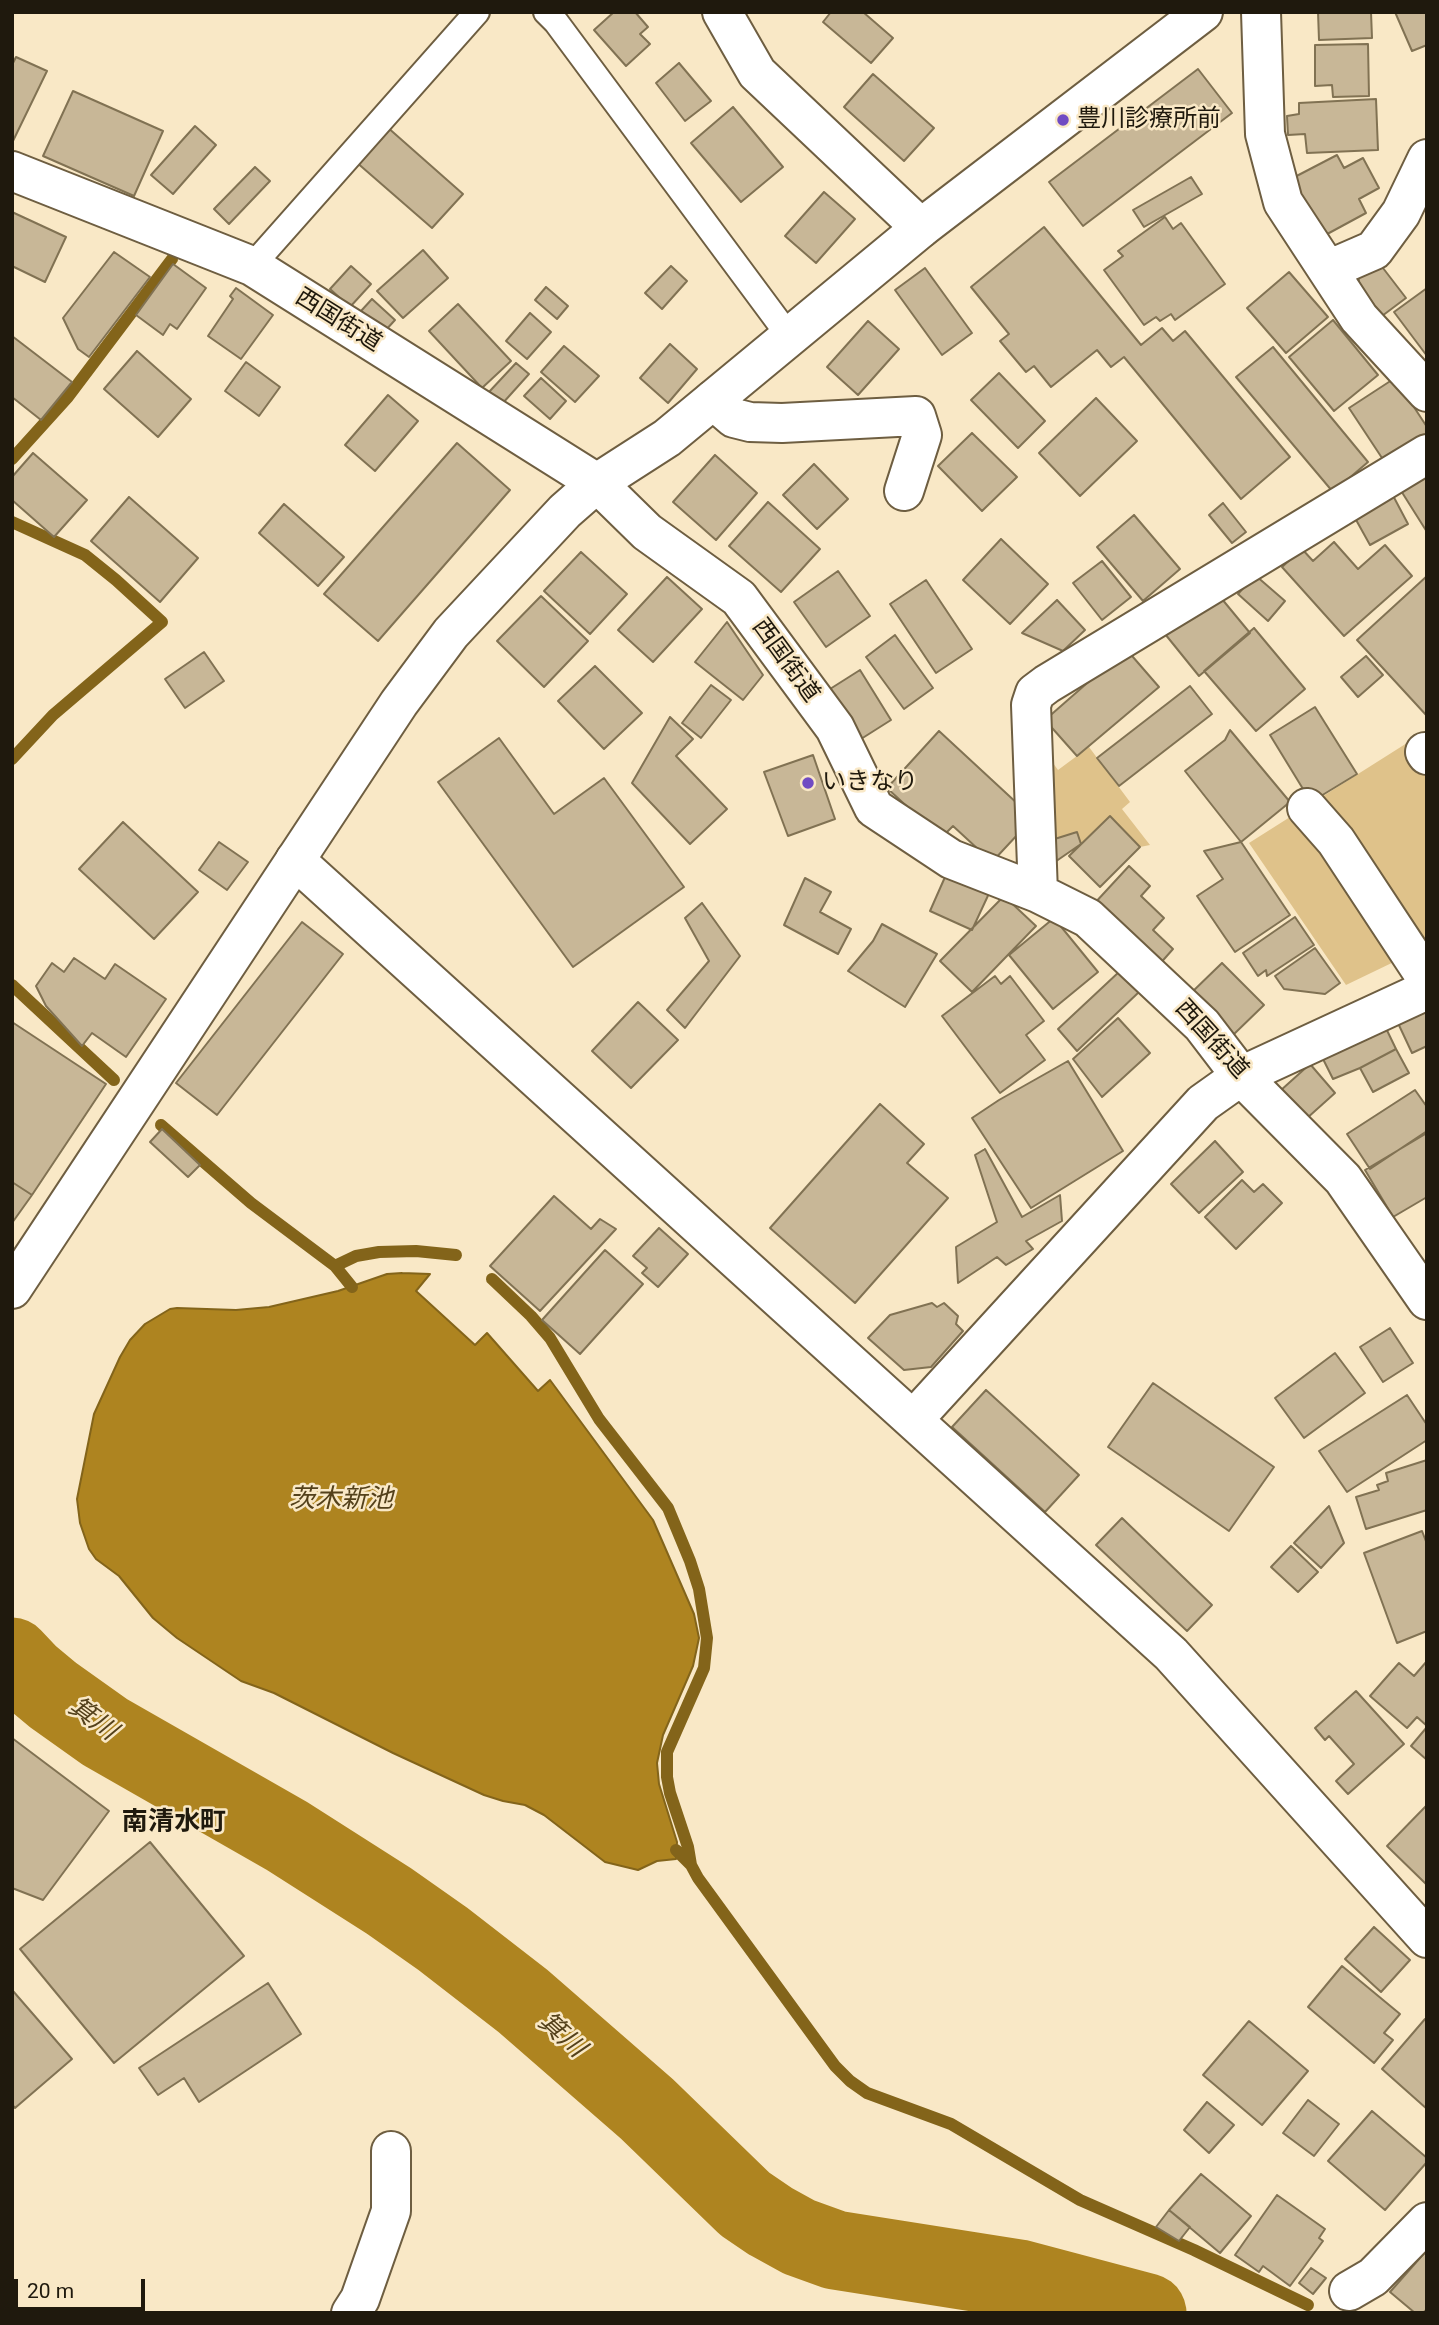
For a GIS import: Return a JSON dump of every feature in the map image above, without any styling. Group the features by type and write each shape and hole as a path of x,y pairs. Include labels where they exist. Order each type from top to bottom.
{"street":[{"path":"722,12 757,72 920,228"},
{"path":"12,1289 399,703 451,633 565,511 597,483 667,438 920,228 1203,12"},
{"path":"1261,12 1265,134 1283,202 1359,317 1427,392"},
{"path":"1328,270 1374,250 1401,213 1427,159"},
{"name":"西国街道","path":"12,171 252,266 597,483 647,532 739,598 835,728 874,808 951,859 1038,893 1088,918 1202,1025 1241,1076 1343,1179 1427,1300"},
{"path":"713,400 734,418 750,422 782,423 916,416 922,435 904,491"},
{"path":"1038,893 1031,705 1035,694 1047,684 1427,454"},
{"path":"1307,808 1336,841 1427,979"},
{"path":"295,860 1180,1662 1427,1938"},
{"path":"913,1420 1203,1103 1241,1076 1427,990"},
{"path":"351,2313 360,2299 391,2211 391,2151"},
{"path":"1349,2291 1373,2277 1427,2222"}],"lane":[{"path":"252,266 477,12"},
{"path":"546,12 789,337"}],"shaded area":[{"path":"1037,741 1058,770 1089,747 1130,802 1122,809 1150,845 1140,847 1110,816 1081,844 1077,832 1045,842"},
{"path":"1407,743 1427,769 1427,946 1346,985 1249,843"}],"water":[{"name":"茨木新池","path":"387,1274 430,1274 416,1291 475,1345 487,1333 538,1391 550,1380 653,1520 694,1614 699,1638 693,1666 663,1735 657,1763 659,1784 677,1842 676,1859 657,1861 638,1870 605,1862 544,1815 525,1805 484,1795 274,1693 241,1681 177,1638 153,1618 119,1576 96,1559 89,1549 80,1523 77,1499 94,1414 120,1357 130,1340 145,1324 170,1309 236,1310 269,1307 338,1291"}],"building":[{"path":"614,12 635,12 648,27 640,34 650,44 626,66 594,30"},
{"path":"831,12 863,12 893,38 871,63 823,22"},
{"path":"1318,12 1371,12 1372,38 1319,40"},
{"path":"1395,12 1427,12 1427,45 1412,51"},
{"path":"1368,44 1369,96 1333,97 1332,85 1315,86 1315,45"},
{"path":"16,57 47,71 12,143 12,65"},
{"path":"679,63 711,101 685,121 656,83"},
{"path":"1198,69 1232,113 1083,226 1049,182"},
{"path":"873,74 934,128 904,161 844,107"},
{"path":"73,91 163,131 134,196 43,156"},
{"path":"1376,99 1378,150 1307,153 1305,134 1288,135 1287,116 1299,114 1299,103"},
{"path":"733,107 783,167 741,202 691,143"},
{"path":"195,126 216,145 173,194 151,175"},
{"path":"386,126 463,194 432,228 355,161"},
{"path":"1337,155 1344,168 1363,158 1379,188 1359,199 1366,213 1318,239 1287,181"},
{"path":"255,167 270,181 229,224 214,209"},
{"path":"1191,177 1202,194 1144,227 1133,210"},
{"path":"824,192 855,219 816,263 785,236"},
{"path":"12,212 66,237 45,282 12,266"},
{"path":"1165,217 1173,229 1181,223 1225,284 1175,320 1171,314 1160,321 1156,317 1144,325 1104,270 1123,256 1118,251"},
{"path":"1044,227 1141,345 1162,328 1173,341 1185,331 1290,457 1241,499 1124,357 1111,367 1097,350 1051,387 1034,366 1026,372 1000,341 1009,334 971,287"},
{"path":"423,250 448,278 403,318 377,291"},
{"path":"114,252 150,277 89,357 78,349 63,318"},
{"path":"1373,255 1406,298 1382,316 1359,284 1358,265"},
{"path":"173,264 206,288 177,329 170,324 163,335 136,315"},
{"path":"351,266 371,284 350,307 330,289"},
{"path":"671,266 687,281 662,309 645,293"},
{"path":"925,268 972,333 942,355 895,290"},
{"path":"1289,272 1328,317 1286,353 1247,308"},
{"path":"546,287 568,306 557,319 535,300"},
{"path":"236,288 273,315 241,359 208,336 233,299 230,296"},
{"path":"1427,288 1427,356 1394,312"},
{"path":"372,299 395,320 384,332 361,311"},
{"path":"458,304 511,361 482,388 429,331"},
{"path":"530,313 551,332 527,359 506,341"},
{"path":"1333,320 1378,375 1334,411 1289,357"},
{"path":"868,321 899,349 858,395 827,367"},
{"path":"12,336 72,382 41,420 12,397"},
{"path":"670,344 697,369 668,403 640,378"},
{"path":"564,346 599,376 575,402 541,372"},
{"path":"1273,347 1368,462 1333,492 1236,377"},
{"path":"137,351 191,399 158,437 104,389"},
{"path":"246,362 280,387 259,416 225,391"},
{"path":"516,363 529,374 502,404 489,392"},
{"path":"999,373 1045,421 1018,448 971,400"},
{"path":"541,378 566,401 550,419 524,396"},
{"path":"1395,378 1427,427 1427,438 1386,464 1349,408"},
{"path":"388,395 418,421 375,471 345,445"},
{"path":"1096,398 1137,441 1080,496 1039,453"},
{"path":"972,433 1017,477 982,511 938,466"},
{"path":"457,443 510,490 378,641 324,594"},
{"path":"33,453 87,500 54,537 12,500 12,477"},
{"path":"715,455 757,493 716,540 673,502"},
{"path":"814,464 848,499 817,529 783,495"},
{"path":"1427,468 1427,532 1398,486"},
{"path":"1389,488 1408,524 1370,545 1350,509"},
{"path":"129,497 198,558 160,602 91,541"},
{"path":"768,502 820,549 781,592 729,546"},
{"path":"1223,503 1246,532 1232,543 1209,515"},
{"path":"284,504 344,557 318,586 259,533"},
{"path":"1134,515 1180,569 1143,601 1097,547"},
{"path":"1001,539 1048,584 1010,624 963,580"},
{"path":"1334,542 1358,569 1385,545 1412,576 1344,636 1282,567 1302,549 1313,561"},
{"path":"581,552 627,594 590,634 544,591"},
{"path":"1102,561 1131,597 1102,620 1073,583"},
{"path":"838,571 870,616 826,647 794,602"},
{"path":"1255,575 1285,601 1268,621 1238,594"},
{"path":"1427,576 1427,716 1357,640"},
{"path":"667,577 702,609 653,662 618,630"},
{"path":"926,580 972,649 936,673 890,604"},
{"path":"1212,587 1250,633 1199,676 1161,629"},
{"path":"541,596 588,641 544,687 497,641"},
{"path":"1057,600 1085,630 1063,651 1022,633"},
{"path":"727,622 763,675 743,700 695,662"},
{"path":"1254,628 1305,689 1256,731 1204,671"},
{"path":"895,635 933,688 904,709 866,657"},
{"path":"1126,649 1159,687 1077,756 1045,720"},
{"path":"204,652 224,681 185,708 165,679"},
{"path":"1366,656 1383,675 1358,697 1341,677"},
{"path":"595,666 642,713 604,749 558,701"},
{"path":"860,670 891,720 861,739 830,689"},
{"path":"711,685 731,700 701,738 682,723"},
{"path":"1190,686 1212,714 1119,786 1097,758"},
{"path":"1315,707 1357,774 1311,802 1270,735"},
{"path":"670,717 693,739 676,756 727,809 690,844 632,783"},
{"path":"1230,730 1290,802 1241,842 1185,771 1225,740"},
{"path":"939,731 1033,818 992,862 953,826 941,838 887,788"},
{"path":"499,738 554,814 604,778 684,887 573,967 438,782"},
{"path":"813,755 835,819 788,836 764,772"},
{"path":"1110,816 1140,847 1100,887 1069,856"},
{"path":"123,822 198,892 154,939 79,869"},
{"path":"1077,832 1081,844 1052,864 1045,842"},
{"path":"219,842 248,862 227,890 199,870"},
{"path":"1241,842 1290,915 1235,952 1197,896 1223,879 1204,851"},
{"path":"1129,866 1150,886 1141,896 1164,918 1153,930 1173,949 1158,966 1093,905"},
{"path":"949,868 992,887 972,930 930,911"},
{"path":"805,878 831,892 820,912 851,929 838,954 784,925"},
{"path":"1004,896 1036,926 972,992 940,961"},
{"path":"702,903 740,956 685,1028 667,1010 709,961 685,918"},
{"path":"1295,917 1314,945 1267,976 1266,970 1258,976 1243,953"},
{"path":"1054,918 1098,972 1053,1009 1009,955"},
{"path":"302,922 343,954 217,1115 176,1083"},
{"path":"882,924 937,954 905,1007 848,971 873,941"},
{"path":"1315,948 1340,983 1325,994 1284,989 1275,976"},
{"path":"74,958 105,979 115,964 166,999 126,1057 92,1033 82,1046 46,1006 36,986 52,963 64,972"},
{"path":"1222,963 1264,1005 1232,1036 1190,994"},
{"path":"1120,971 1139,992 1077,1051 1058,1029"},
{"path":"995,976 1001,984 1010,976 1044,1021 1026,1035 1045,1060 1000,1093 942,1016"},
{"path":"638,1002 678,1040 631,1088 592,1051"},
{"path":"1427,1007 1427,1046 1412,1053 1397,1021"},
{"path":"1118,1018 1150,1053 1102,1097 1073,1059"},
{"path":"1382,1020 1396,1049 1333,1079 1318,1049"},
{"path":"12,1022 106,1084 32,1195 12,1182"},
{"path":"1396,1049 1409,1073 1373,1092 1360,1068"},
{"path":"1068,1061 1123,1151 1031,1208 972,1118"},
{"path":"1310,1064 1335,1093 1306,1119 1280,1091"},
{"path":"1415,1090 1427,1107 1427,1131 1370,1169 1347,1134"},
{"path":"880,1104 924,1144 907,1163 948,1198 855,1303 770,1228"},
{"path":"162,1129 200,1165 188,1177 150,1142"},
{"path":"1427,1133 1427,1197 1393,1217 1365,1170"},
{"path":"1215,1141 1243,1172 1199,1213 1171,1184"},
{"path":"985,1149 1022,1217 1060,1195 1062,1221 1026,1241 1033,1249 1006,1265 997,1257 958,1283 956,1247 997,1222 975,1155"},
{"path":"1242,1180 1254,1192 1263,1184 1282,1203 1236,1249 1205,1217"},
{"path":"12,1182 32,1195 12,1223"},
{"path":"554,1196 591,1229 600,1219 616,1229 540,1311 490,1266"},
{"path":"659,1228 688,1254 658,1287 642,1273 647,1268 633,1256"},
{"path":"605,1250 643,1284 580,1354 542,1320"},
{"path":"932,1303 937,1307 944,1303 958,1316 956,1324 963,1331 931,1367 904,1370 868,1338 890,1315"},
{"path":"1390,1328 1413,1363 1383,1382 1360,1347"},
{"path":"1335,1353 1365,1393 1304,1438 1275,1398"},
{"path":"1153,1383 1274,1467 1229,1531 1108,1447"},
{"path":"986,1390 1079,1475 1045,1512 952,1427"},
{"path":"1407,1395 1427,1425 1427,1440 1347,1492 1319,1451"},
{"path":"1427,1460 1427,1510 1366,1529 1356,1497 1379,1490 1377,1485 1388,1481 1386,1473"},
{"path":"1329,1506 1344,1543 1321,1568 1294,1543"},
{"path":"1122,1518 1212,1605 1187,1631 1096,1545"},
{"path":"1422,1531 1427,1544 1427,1631 1397,1643 1364,1553"},
{"path":"1291,1546 1318,1572 1298,1592 1271,1567"},
{"path":"1427,1661 1427,1726 1417,1717 1407,1728 1370,1696 1399,1663 1414,1676"},
{"path":"1356,1691 1404,1744 1348,1794 1336,1781 1354,1764 1329,1736 1325,1740 1315,1728"},
{"path":"1427,1727 1427,1760 1411,1746"},
{"path":"12,1738 109,1811 43,1900 12,1888"},
{"path":"1427,1805 1427,1885 1387,1846"},
{"path":"150,1842 244,1956 114,2063 20,1949"},
{"path":"1374,1927 1410,1960 1381,1992 1345,1959"},
{"path":"1342,1966 1400,2014 1384,2033 1393,2040 1374,2063 1308,2007"},
{"path":"268,1983 301,2034 199,2102 184,2078 158,2095 139,2068"},
{"path":"13,1991 72,2059 15,2108 12,2104"},
{"path":"1425,2019 1427,2020 1427,2109 1382,2069"},
{"path":"1249,2021 1308,2071 1262,2125 1203,2075"},
{"path":"1308,2100 1339,2124 1314,2156 1283,2133"},
{"path":"1207,2102 1234,2125 1209,2153 1184,2130"},
{"path":"1372,2111 1427,2158 1427,2162 1385,2210 1328,2161"},
{"path":"1201,2174 1251,2216 1220,2253 1169,2210"},
{"path":"1277,2195 1325,2229 1319,2238 1323,2241 1290,2286 1263,2266 1259,2272 1235,2255"},
{"path":"1169,2210 1190,2227 1179,2241 1156,2227"},
{"path":"1427,2250 1427,2309 1423,2313 1415,2313 1390,2292"},
{"path":"1311,2268 1326,2278 1313,2294 1299,2283"}],"waterway":[{"path":"12,459 68,397 172,259"},
{"path":"12,522 85,555 162,622 53,715 12,759"},
{"path":"12,985 114,1080"},
{"path":"161,1125 251,1203 335,1266 356,1256 379,1252 416,1251 456,1255"},
{"path":"335,1266 352,1287"},
{"path":"492,1279 550,1338 599,1419 668,1508 699,1589 707,1638 704,1668 667,1752 670,1793 688,1847 691,1865 835,2066 867,2093 951,2124 1080,2200 1194,2250 1308,2305"},
{"name":"箕川","path":"12,1657 53,1695 105,1732 287,1836 443,1939 523,2001 647,2109 745,2204 770,2221 799,2237 835,2250 1019,2279 1147,2313"},
{"path":"676,1850 691,1865"}],"place":[{"name":"豊川診療所前","path":"1063,120"},
{"name":"いきなり","path":"808,783"}],"district":[{"name":"南清水町","path":"174,1823"}]}
